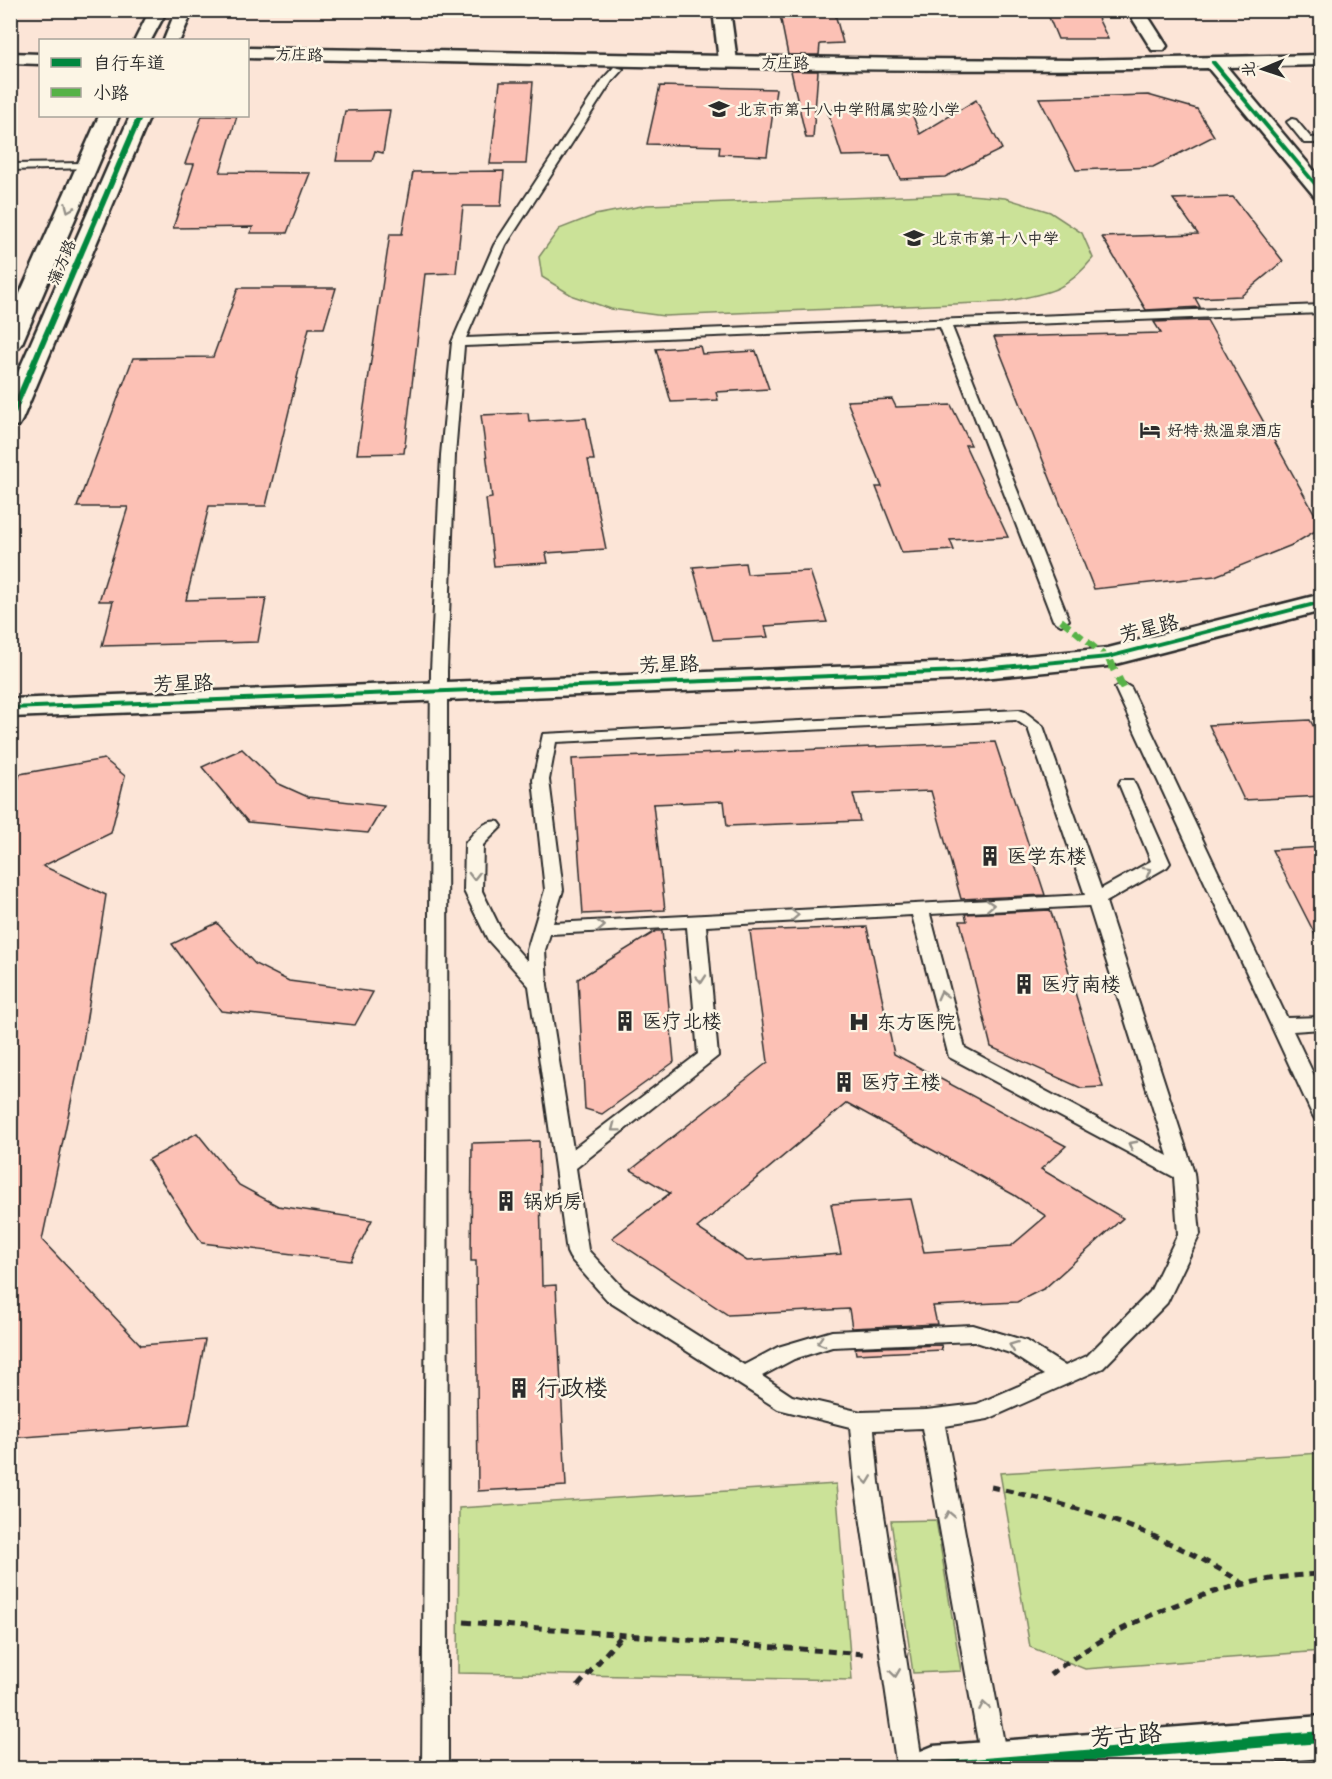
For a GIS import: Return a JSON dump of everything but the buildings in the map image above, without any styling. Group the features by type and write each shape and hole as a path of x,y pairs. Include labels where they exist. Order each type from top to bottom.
{"street":[{"path":"144,39 159,10"},
{"path":"172,39 185,10"},
{"path":"721,10 729,61"},
{"path":"1135,10 1158,46"},
{"path":"10,49 39,49"},
{"name":"方庄路","path":"249,53 1322,69"},
{"path":"10,58 39,58"},
{"name":"方庄路","path":"249,62 915,74 1217,67 1322,60"},
{"path":"1217,67 1322,193"},
{"name":"蒲方路","path":"10,343 109,117"},
{"name":"蒲方路","path":"10,420 140,117"},
{"name":"芳星路","path":"10,708 961,671 1108,657 1322,602"},
{"name":"芳古路","path":"933,1768 1322,1737"}],"lane":[{"path":"435,1768 439,690 448,455 458,342 500,245 608,80 618,69"},
{"path":"1292,122 1308,141 1322,140"},
{"path":"10,167 87,166"},
{"path":"458,342 1322,309"},
{"path":"945,324 1061,620"},
{"path":"1123,688 1322,1114"},
{"path":"1019,715 1035,726 1096,900 1184,1173 1189,1234 1160,1297 1095,1362 980,1413 932,1419 861,1421 786,1403 616,1295 578,1252 538,985 536,951 554,890 542,780 549,737 1019,715"},
{"path":"542,929 1096,900 1161,863 1127,784"},
{"path":"493,826 474,844 473,891 495,936 538,985"},
{"path":"920,909 956,1052 1184,1173"},
{"path":"565,1166 708,1056 696,921"},
{"path":"1281,1025 1322,1023"},
{"path":"743,1376 786,1353 832,1339 973,1333 1018,1347 1063,1376"},
{"path":"932,1419 995,1764"},
{"path":"861,1421 867,1482 910,1768"}],"path":[{"path":"991,1487 1076,1507 1153,1533 1199,1556 1246,1585"},
{"path":"1050,1675 1092,1643 1133,1620 1183,1602 1274,1578 1322,1574"},
{"path":"462,1622 864,1654"},
{"path":"578,1686 623,1635"}],"green space":[{"path":"958,194 1005,198 1050,212 1082,233 1093,258 1073,279 1053,290 1003,302 664,316 611,309 573,296 542,277 539,257 559,229 595,215 647,205"},
{"path":"1321,1453 1321,1651 1085,1669 1030,1647 1000,1473"},
{"path":"836,1484 852,1680 458,1673 459,1508"},
{"path":"936,1520 961,1671 913,1673 891,1521"}],"marked path":[{"path":"1061,620 1108,657 1123,688"}],"cycle path":[{"path":"1213,62 1322,193"},
{"path":"10,420 140,117"},
{"path":"10,708 961,671 1108,657 1322,602"},
{"path":"933,1768 1322,1737"}],"place":[{"name":"北京市第十八中学附属实验小学","path":"719,109"},
{"name":"北京市第十八中学","path":"914,238"},
{"name":"好特·热温泉酒店","path":"1150,430"},
{"name":"医学东楼","path":"990,856"},
{"name":"医疗南楼","path":"1024,984"},
{"name":"医疗北楼","path":"625,1021"},
{"name":"东方医院","path":"859,1022"},
{"name":"医疗主楼","path":"844,1082"},
{"name":"锅炉房","path":"506,1201"},
{"name":"行政楼","path":"519,1388"}]}
